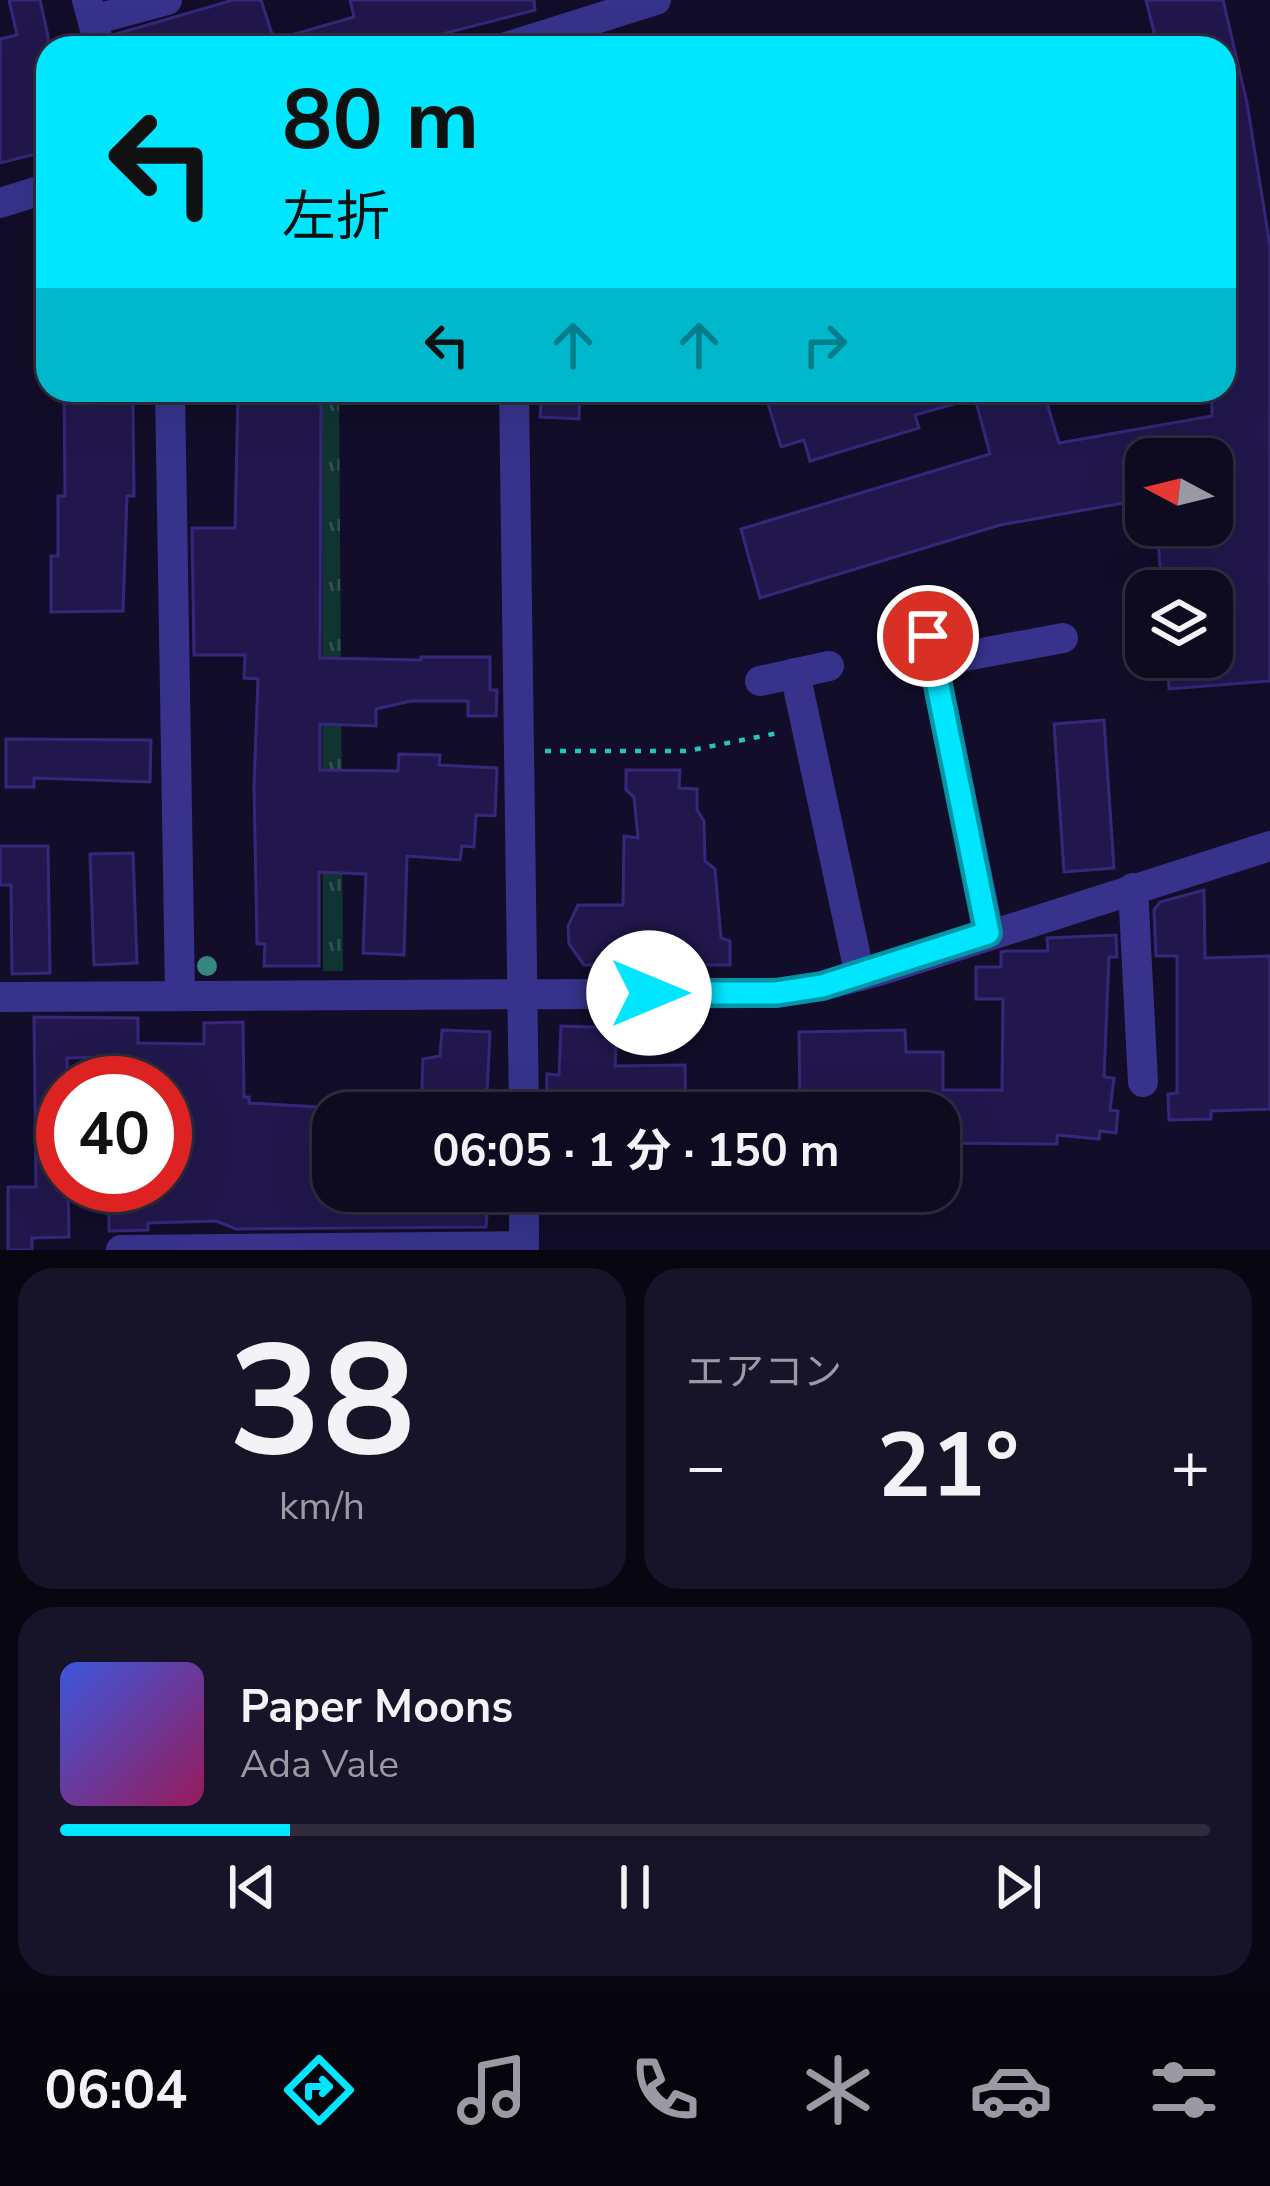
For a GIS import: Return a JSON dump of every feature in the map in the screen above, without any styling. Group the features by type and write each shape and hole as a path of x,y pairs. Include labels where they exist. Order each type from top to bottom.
{"street":[{"path":"93,23 167,0"},
{"path":"539,36 641,2"},
{"path":"0,203 36,192"},
{"path":"170,402 180,994"},
{"path":"514,402 524,1092"},
{"path":"988,933 969,780 930,649 1001,636 1063,638"},
{"path":"760,681 829,666"},
{"path":"795,673 807,727 814,824 860,976"},
{"path":"0,997 776,993 860,976 1270,846"},
{"path":"1133,888 1143,1082"},
{"path":"121,1250 524,1248 524,1212"}],"path":[{"path":"521,751 687,751 807,727"}],"green space":[{"path":"322,402 339,402 343,971 323,971"}],"building":[{"path":"9,0 40,0 48,36 36,36 36,154 0,163 0,39 17,35"},
{"path":"233,0 261,0 273,36 116,36"},
{"path":"350,0 534,0 535,10 434,36 288,36 354,17"},
{"path":"1146,0 1223,0 1231,36 1155,36"},
{"path":"1236,56 1270,246 1270,681 1169,689 1168,678 1233,678 1233,570 1160,570 1158,546 1233,546 1233,438 1125,438 1125,503 1000,525 760,598 741,529 990,454 976,402 1047,402 1059,443 1212,416 1212,402 1236,402"},
{"path":"64,402 133,403 134,496 127,496 123,611 51,612 51,556 58,556 58,496 65,496"},
{"path":"238,402 321,402 320,658 490,657 490,690 497,690 496,716 468,716 468,701 411,701 376,709 376,726 320,724 320,770 398,771 399,754 440,755 439,765 497,768 495,816 476,815 474,847 462,846 460,860 407,856 404,955 363,953 366,874 319,872 319,966 264,966 265,944 257,944 258,679 244,678 245,655 194,655 192,528 235,528"},
{"path":"541,402 580,402 579,419 540,417"},
{"path":"768,402 961,402 915,415 919,428 810,461 804,440 781,447"},
{"path":"1104,720 1114,868 1064,872 1054,724"},
{"path":"6,739 151,740 150,782 34,778 34,787 6,787"},
{"path":"626,770 680,770 679,788 697,789 705,861 715,869 721,938 730,941 730,965 584,965 569,944 568,926 578,905 623,905 624,836 638,838"},
{"path":"0,846 48,846 50,973 12,974 11,885 0,885"},
{"path":"133,853 137,963 94,965 90,854"},
{"path":"1204,890 1205,958 1270,956 1270,1109 1211,1111 1211,1119 1169,1120 1168,1094 1177,1093 1177,956 1156,956 1154,910 1160,902"},
{"path":"1116,935 1117,957 1109,957 1104,1077 1114,1078 1110,1110 1118,1111 1116,1133 1100,1131 1099,1139 1057,1135 1057,1144 960,1143 960,1092 800,1092 799,1032 905,1030 906,1052 943,1052 943,1090 1002,1090 1003,999 976,999 976,967 1001,967 1001,952 1048,951 1047,938"},
{"path":"34,1017 138,1018 138,1043 204,1044 204,1023 243,1022 244,1097 249,1097 249,1103 312,1107 312,1212 487,1212 486,1227 236,1229 216,1221 148,1223 148,1230 109,1231 109,1212 192,1212 192,1056 36,1056 36,1187"},
{"path":"561,1026 617,1028 615,1066 685,1065 686,1092 547,1092 547,1074 559,1075"},
{"path":"442,1030 490,1032 487,1092 422,1092 423,1059 440,1056"},
{"path":"8,1187 36,1187 36,1212 69,1212 69,1237 32,1238 32,1250 8,1250"}],"route":[{"path":"649,993 776,993 822,986 988,933 928,636"}]}
